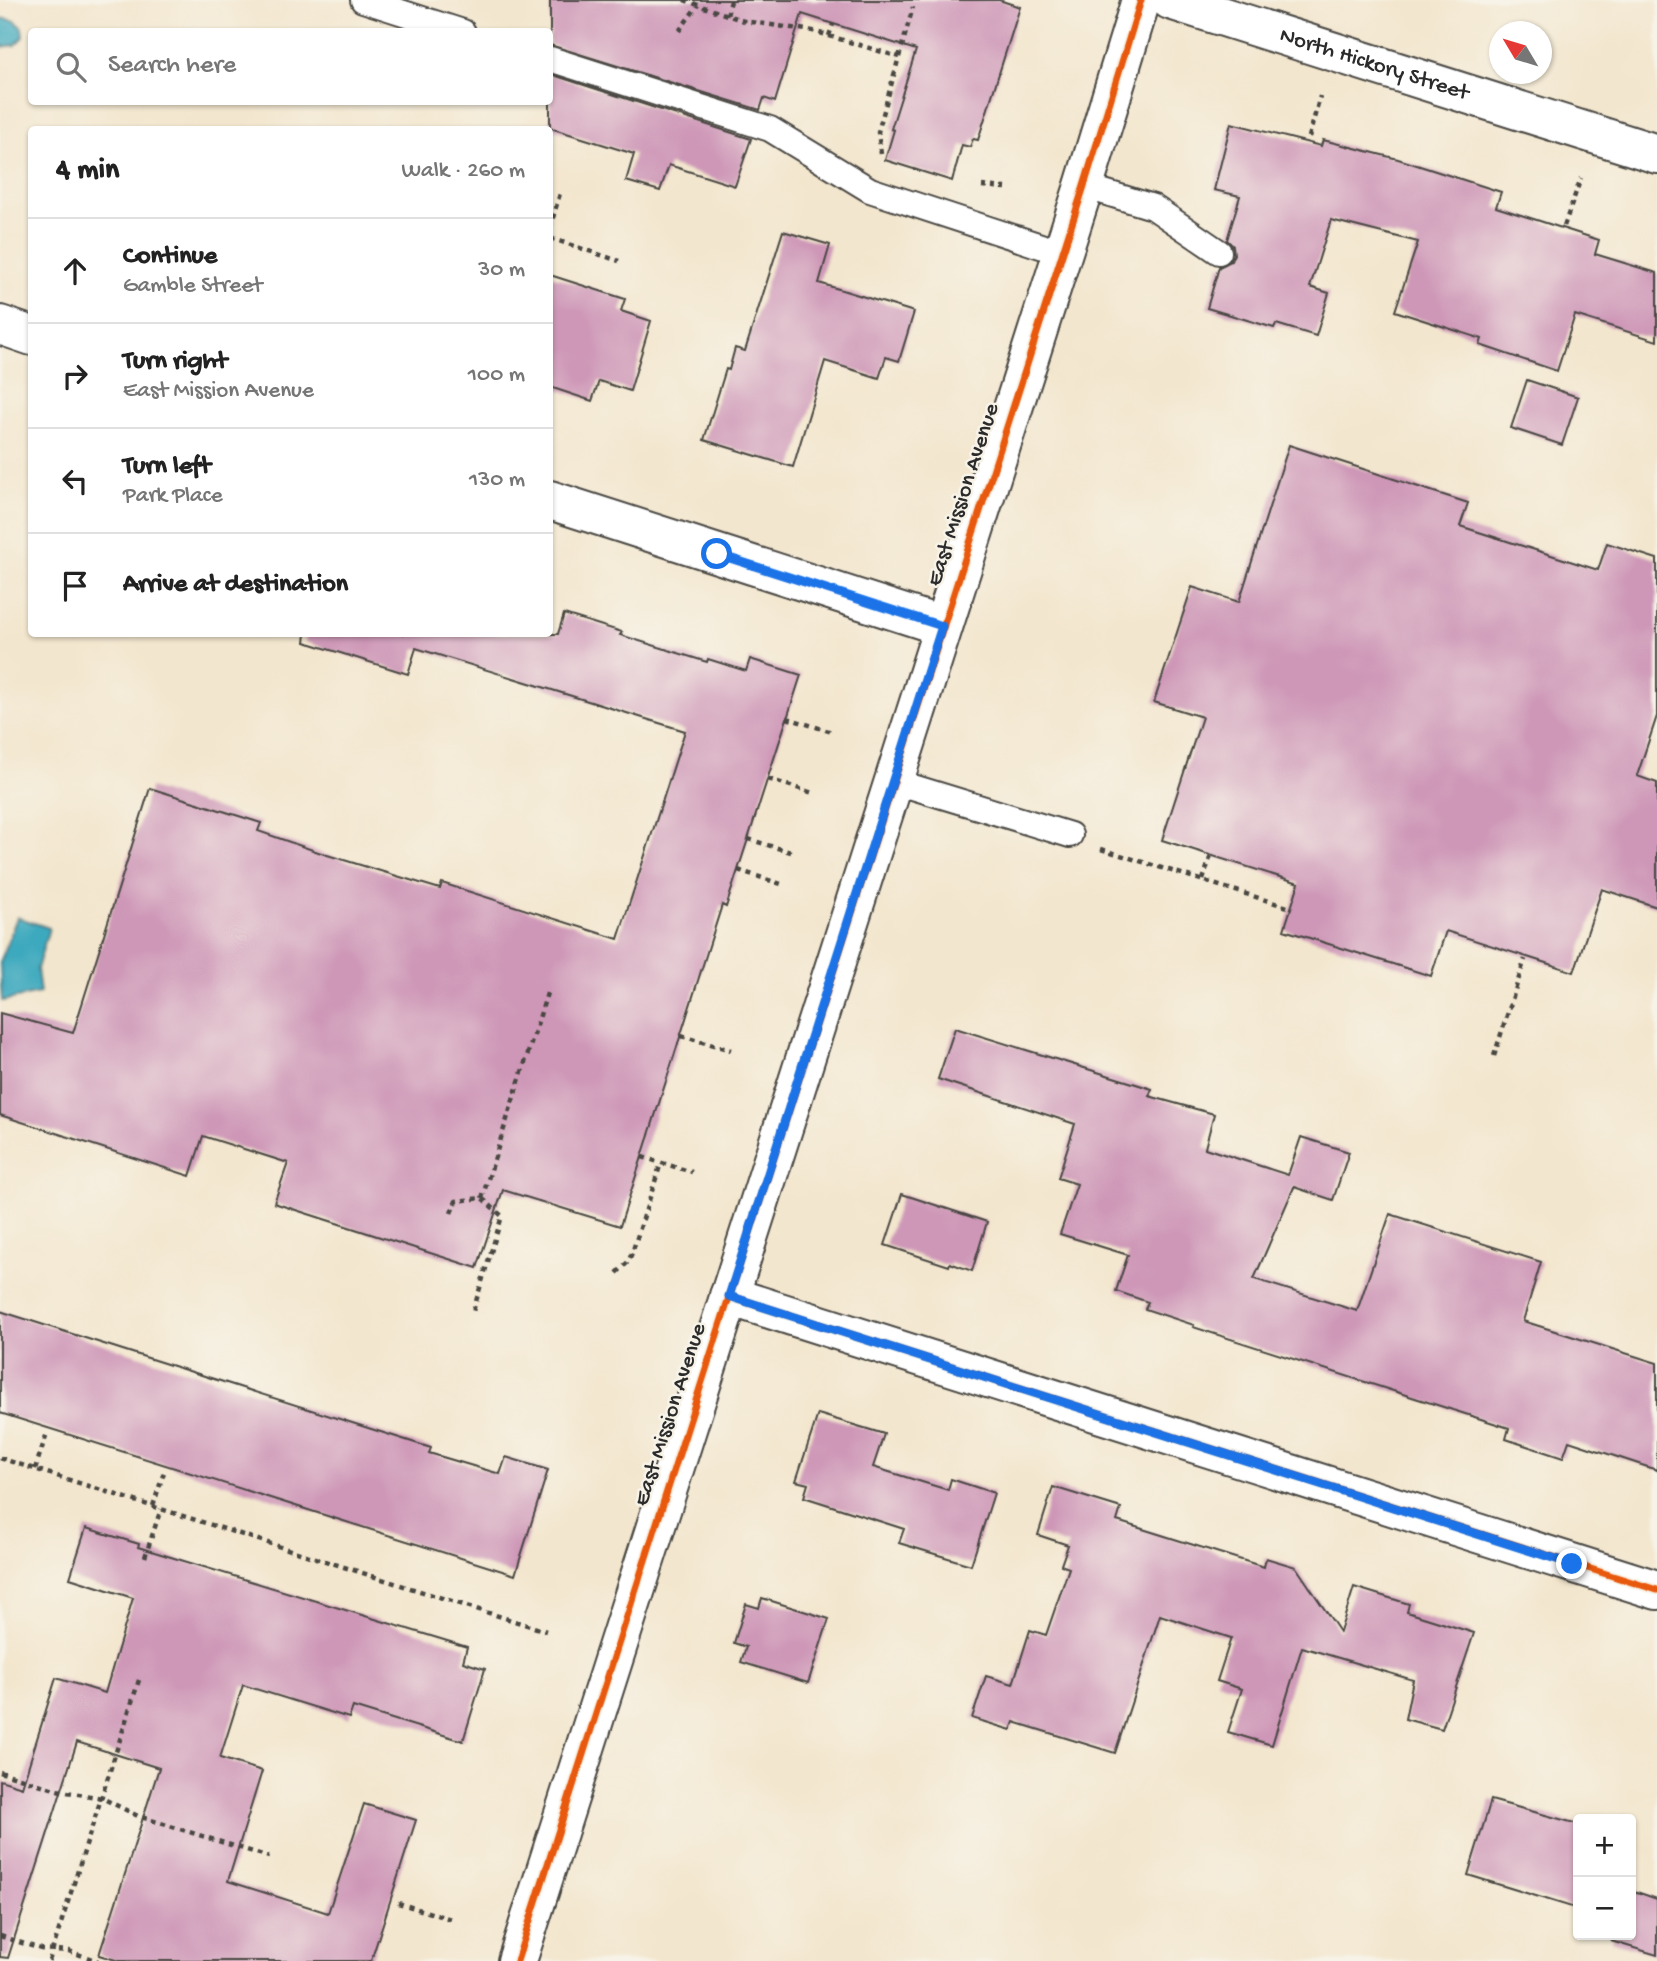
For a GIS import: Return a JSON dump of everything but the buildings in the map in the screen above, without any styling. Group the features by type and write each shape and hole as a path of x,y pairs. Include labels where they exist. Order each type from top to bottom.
{"main road":[{"name":"East Mission Avenue","path":"517,1961 1141,0"},
{"name":"North Hickory Street","path":"1170,0 1657,154"},
{"path":"0,325 28,334"},
{"path":"553,501 942,626"},
{"path":"729,1296 1657,1590"}],"lane":[{"path":"363,0 450,28"},
{"path":"553,60 770,129 870,190 1062,253"},
{"path":"1084,186 1153,207 1219,252"},
{"path":"893,780 1070,835"}],"path":[{"path":"684,0 727,15 770,26 829,36 898,57"},
{"path":"727,15 731,1"},
{"path":"679,31 698,5"},
{"path":"884,161 878,132 913,7"},
{"path":"829,36 833,24"},
{"path":"1309,137 1320,96"},
{"path":"1563,226 1581,178"},
{"path":"972,185 1006,188"},
{"path":"553,218 561,190"},
{"path":"553,239 619,261"},
{"path":"787,718 832,732"},
{"path":"768,779 813,793"},
{"path":"748,839 794,853"},
{"path":"1099,848 1291,908"},
{"path":"1203,880 1211,855"},
{"path":"738,870 784,885"},
{"path":"1494,1056 1525,960"},
{"path":"482,1198 548,990"},
{"path":"681,1036 731,1049"},
{"path":"642,1157 692,1172"},
{"path":"617,1273 628,1262 632,1252 661,1163"},
{"path":"451,1213 456,1201 482,1198 502,1216 472,1311"},
{"path":"35,1469 47,1433"},
{"path":"0,1458 546,1632"},
{"path":"153,1506 164,1472"},
{"path":"145,1557 161,1509"},
{"path":"49,1961 139,1680"},
{"path":"0,1772 61,1791 102,1798 138,1816 269,1857"},
{"path":"398,1903 454,1920"},
{"path":"0,1936 41,1949 69,1951 98,1961"}],"water":[{"path":"0,18 16,21 22,28 23,37 15,45 0,47"},
{"path":"17,917 49,928 37,969 40,993 2,1001 0,963"}],"cycle path":[{"path":"517,1961 1141,0"},
{"path":"729,1296 1657,1590"}],"route":[{"path":"717,554 942,626 729,1296 1572,1564"}]}
